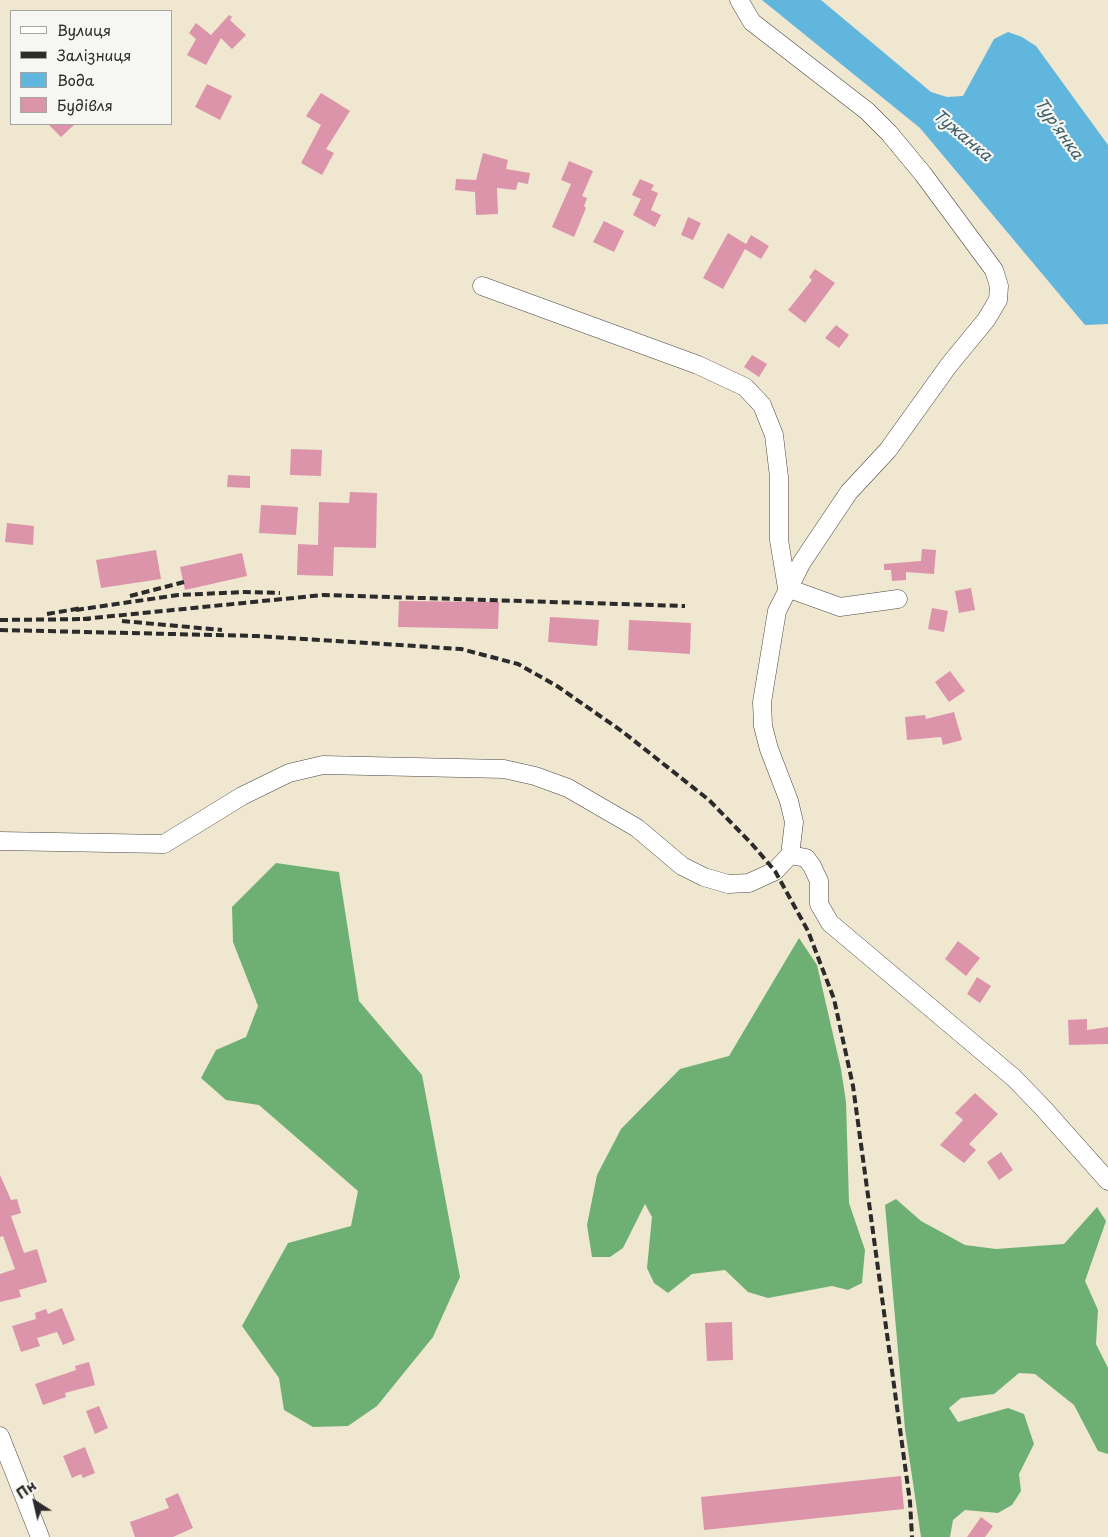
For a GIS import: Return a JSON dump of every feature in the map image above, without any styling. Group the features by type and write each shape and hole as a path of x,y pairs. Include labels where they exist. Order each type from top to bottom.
{"street":[{"path":"0,841 164,844 242,796 289,773 323,765 504,769 535,776 568,788 637,828 682,866 704,878 728,884 749,882 775,872 790,855 794,822 789,801 769,749 763,726 762,702 777,611 787,588 802,562 849,492 888,450 949,365 986,320 998,300 999,286 994,270 923,174 889,133 867,111 752,22 739,0"},
{"path":"482,286 698,365 745,386 762,405 774,435 779,477 779,540 787,588"},
{"path":"787,588 840,607 898,599"},
{"path":"790,855 806,858 812,866 819,881 819,904 830,923 1014,1078 1108,1182"},
{"path":"0,1436 40,1537"}],"green space":[{"path":"276,863 339,872 359,1001 422,1075 460,1277 433,1337 377,1406 348,1426 313,1427 284,1410 279,1378 242,1326 288,1243 351,1226 358,1191 259,1105 226,1100 201,1078 216,1050 246,1037 258,1006 233,942 232,907"},
{"path":"799,938 817,965 841,1069 846,1102 849,1203 865,1250 862,1283 848,1290 832,1286 768,1298 748,1292 725,1270 692,1274 668,1293 654,1283 647,1268 652,1217 645,1204 623,1248 610,1257 592,1257 587,1225 597,1175 621,1129 680,1069 729,1056"},
{"path":"896,1199 921,1221 965,1245 996,1249 1064,1244 1097,1207 1106,1221 1085,1281 1098,1310 1096,1344 1108,1368 1108,1454 1098,1451 1074,1405 1035,1374 1019,1373 994,1394 961,1398 949,1408 958,1422 1008,1408 1024,1414 1034,1444 1019,1474 1021,1491 1012,1505 998,1513 965,1510 953,1520 950,1537 921,1537 905,1429 885,1205"}],"water":[{"path":"762,0 821,0 931,92 947,97 963,96 994,39 1008,32 1022,37 1036,46 1108,145 1108,324 1085,325 920,128"}],"building":[{"path":"229,15 232,17 230,20 246,35 232,49 221,38 206,65 187,55 196,39 189,33 196,23 211,35"},
{"path":"207,84 232,96 220,120 195,107"},
{"path":"321,93 350,111 326,149 334,153 322,175 301,163 321,125 306,116"},
{"path":"49,125 74,125 61,137"},
{"path":"483,153 508,160 506,169 530,173 528,184 518,182 516,190 497,188 498,214 476,215 475,192 455,190 456,179 476,180"},
{"path":"569,161 593,171 582,196 587,198 584,206 586,208 574,237 552,227 571,184 561,180"},
{"path":"640,179 654,185 651,190 658,193 651,210 661,215 655,227 633,215 641,199 632,195"},
{"path":"688,217 701,223 693,240 681,235"},
{"path":"604,221 624,231 614,252 593,242"},
{"path":"728,233 746,244 751,235 769,246 761,259 745,249 723,289 703,278"},
{"path":"815,269 835,283 805,323 788,310 812,280 809,277"},
{"path":"836,325 849,335 839,348 825,338"},
{"path":"752,355 767,364 759,377 744,367"},
{"path":"291,449 322,450 321,476 290,475"},
{"path":"228,475 250,476 250,488 227,487"},
{"path":"350,492 377,493 376,548 334,547 333,576 297,575 298,544 318,545 319,502 349,503"},
{"path":"261,505 298,507 296,535 259,533"},
{"path":"7,523 34,526 33,545 5,542"},
{"path":"922,549 936,550 934,574 906,572 906,580 892,581 891,570 884,570 884,564 921,561"},
{"path":"156,550 161,579 101,588 96,560"},
{"path":"242,553 247,576 185,590 180,567"},
{"path":"971,588 975,610 959,613 955,591"},
{"path":"399,601 499,602 498,629 398,627"},
{"path":"932,608 948,611 944,632 928,629"},
{"path":"550,617 599,620 597,646 548,642"},
{"path":"629,620 691,623 690,654 628,650"},
{"path":"950,671 965,691 949,702 935,682"},
{"path":"954,712 962,740 943,745 941,737 907,740 905,717 925,715 926,719"},
{"path":"958,941 980,958 966,976 945,959"},
{"path":"977,977 991,986 980,1003 967,994"},
{"path":"1087,1019 1087,1030 1108,1027 1108,1044 1069,1045 1068,1020"},
{"path":"975,1093 998,1114 969,1144 976,1150 964,1163 940,1145 963,1120 955,1113"},
{"path":"1001,1152 1013,1170 999,1180 987,1162"},
{"path":"0,1175 11,1200 17,1199 21,1213 11,1216 24,1253 37,1249 47,1282 19,1290 21,1297 0,1302 0,1274 15,1269 3,1236 0,1237"},
{"path":"62,1308 75,1340 63,1345 57,1332 37,1338 40,1346 21,1352 12,1326 36,1319 35,1313 46,1309 48,1314"},
{"path":"732,1322 733,1360 707,1361 705,1323"},
{"path":"89,1362 95,1385 65,1393 66,1397 43,1405 35,1384 76,1370 75,1366"},
{"path":"99,1406 108,1428 95,1434 86,1411"},
{"path":"85,1447 95,1473 83,1478 81,1474 72,1478 63,1456"},
{"path":"901,1476 904,1509 704,1530 701,1497"},
{"path":"178,1493 193,1528 173,1537 135,1537 130,1522 169,1508 165,1499"},
{"path":"981,1517 993,1526 985,1537 967,1537"}],"railway":[{"path":"130,596 184,582"},
{"path":"76,610 178,595 245,592 280,593"},
{"path":"83,619 323,595 685,606"},
{"path":"47,614 82,608"},
{"path":"0,620 90,619"},
{"path":"122,621 222,630"},
{"path":"0,630 257,636 461,649 518,664 557,686 623,732 709,800 775,871 808,931 834,999 853,1086 910,1502 912,1537"}],"water label":[{"name":"Тур'янка","path":"1058,129"},
{"name":"Тужанка","path":"962,136"}]}
